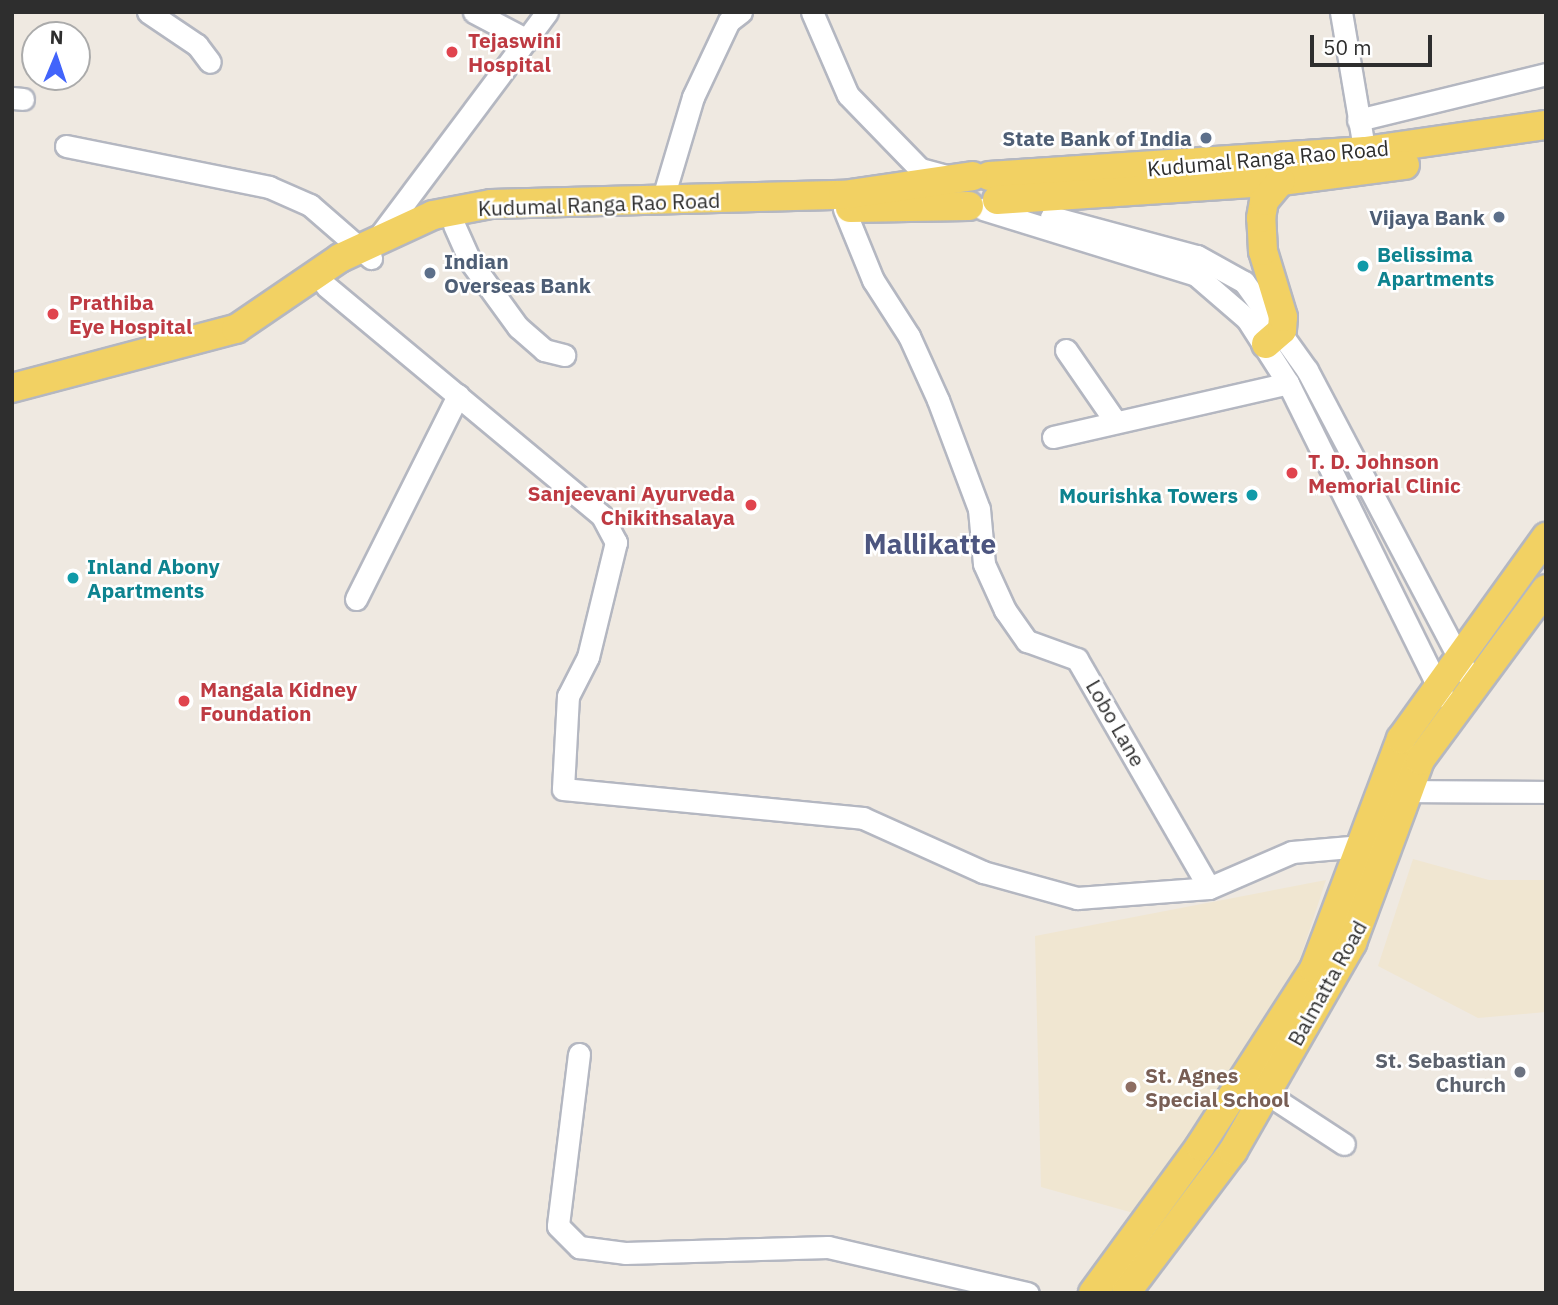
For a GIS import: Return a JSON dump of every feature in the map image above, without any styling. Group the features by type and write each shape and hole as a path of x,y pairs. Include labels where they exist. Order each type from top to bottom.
{"main road":[{"name":"Kudumal Ranga Rao Road","path":"12,388 236,329 433,215 491,204 980,193 1366,161 1546,125"},
{"path":"12,404 234,346 327,286 373,249 454,225 511,217 844,209 980,193 1281,181 1366,161 1546,144"},
{"path":"1274,337 1261,234 1264,201 1281,181"},
{"path":"1093,1293 1200,1146 1314,969 1401,739 1546,537"},
{"name":"Balmatta Road","path":"1126,1293 1233,1151 1352,943 1406,791 1451,714 1546,589"}],"street":[{"path":"148,12 197,45 209,62"},
{"path":"474,12 527,40"},
{"path":"66,146 269,187 310,205 373,249 547,12"},
{"path":"663,201 693,97 729,21 741,12"},
{"path":"812,12 848,95 920,169 980,193 1197,256 1244,282 1473,685"},
{"path":"1341,12 1366,161"},
{"path":"1359,120 1546,74"},
{"name":"Lobo Lane","path":"844,209 873,280 909,336 939,400 979,509 984,564 1005,610 1027,641 1077,659 1209,888"},
{"path":"454,225 470,261 519,327 544,350 564,355"},
{"path":"327,286 602,516 616,542 588,657 568,696 563,789 863,818 983,872 1077,898 1209,888 1292,852 1362,846"},
{"path":"1274,337 1288,383 1451,714"},
{"path":"1066,350 1115,421"},
{"path":"1053,437 1288,383"},
{"path":"356,598 458,395"},
{"path":"1406,791 1546,792"},
{"path":"579,1054 558,1226 579,1247 625,1253 828,1247 1028,1293"},
{"path":"1266,1093 1344,1144"}],"shaded area":[{"path":"1413,859 1489,880 1546,880 1546,1012 1478,1018 1378,966"},
{"name":"St. Agnes Special School","path":"1326,880 1291,986 1137,1214 1041,1187 1035,936"}],"place":[{"name":"Tejaswini Hospital","path":"452,52"},
{"name":"State Bank of India","path":"1206,138"},
{"name":"Vijaya Bank","path":"1499,217"},
{"name":"Belissima Apartments","path":"1363,266"},
{"name":"Indian Overseas Bank","path":"430,273"},
{"name":"Prathiba Eye Hospital","path":"53,314"},
{"name":"T. D. Johnson Memorial Clinic","path":"1292,473"},
{"name":"Mourishka Towers","path":"1252,495"},
{"name":"Sanjeevani Ayurveda Chikithsalaya","path":"751,505"},
{"name":"Inland Abony Apartments","path":"73,578"},
{"name":"Mangala Kidney Foundation","path":"184,701"},
{"name":"St. Sebastian Church","path":"1520,1072"},
{"name":"St. Agnes Special School","path":"1131,1087"}],"district":[{"name":"Mallikatte","path":"930,544"}]}
